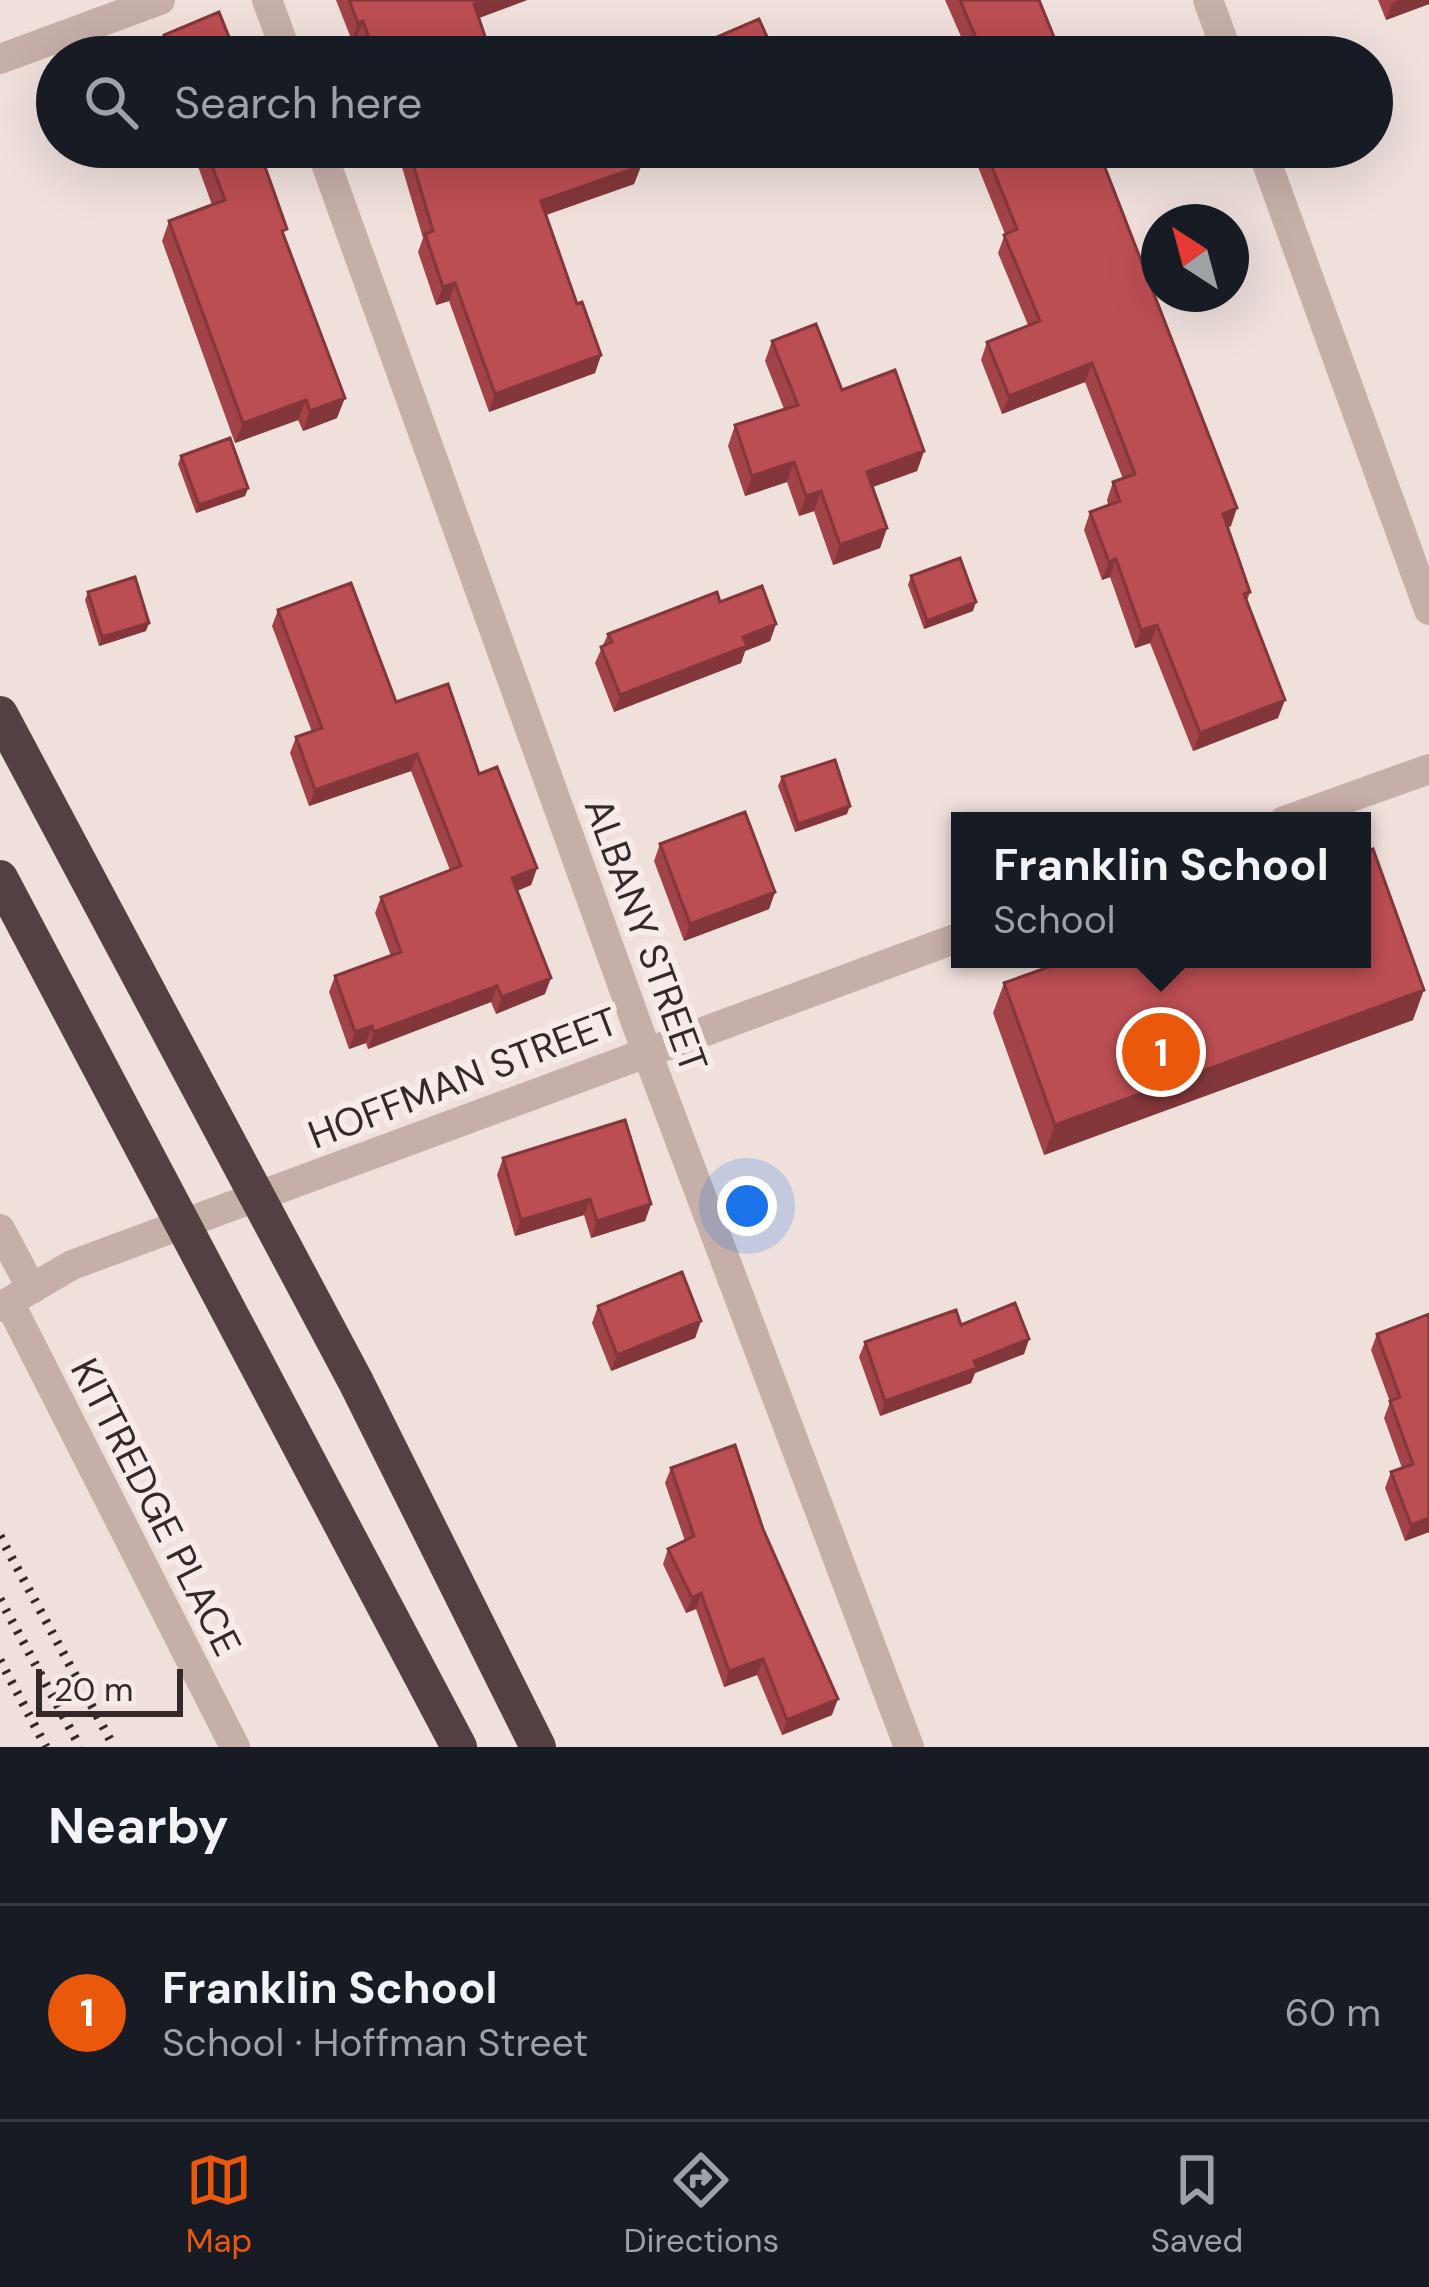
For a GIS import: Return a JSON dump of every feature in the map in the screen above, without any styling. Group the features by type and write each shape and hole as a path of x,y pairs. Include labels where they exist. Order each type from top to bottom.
{"highway":[{"path":"0,714 356,1382 538,1747"},
{"path":"0,878 459,1747"}],"street":[{"path":"62,36 160,0"},
{"path":"267,0 280,36"},
{"path":"1208,0 1221,36"},
{"path":"0,59 36,46"},
{"name":"ALBANY STREET","path":"328,168 646,1050 909,1747"},
{"path":"1269,168 1429,610"},
{"path":"1309,812 1429,769"},
{"name":"HOFFMAN STREET","path":"13,1299 72,1265 951,940"},
{"name":"KITTREDGE PLACE","path":"0,1228 13,1299 235,1747"}],"building":[{"path":"349,0 485,0 474,4 485,36 368,36 363,21 358,23"},
{"path":"960,0 1039,0 1054,36 975,36"},
{"path":"219,12 229,36 164,36"},
{"path":"759,19 767,36 719,36"},
{"path":"213,168 265,168 287,229 282,231 345,398 310,411 306,400 243,423 169,221 225,200"},
{"path":"414,168 635,168 541,201 577,304 582,302 601,355 495,394 455,283 443,287 425,234 433,231"},
{"path":"992,168 1105,168 1141,260 1141,312 1161,312 1237,508 1223,514 1250,592 1244,594 1285,700 1200,733 1157,625 1141,630 1116,559 1109,562 1090,512 1120,501 1113,482 1135,474 1092,363 1009,396 987,342 1040,321 1004,235 1017,229"},
{"path":"816,324 842,390 895,370 924,451 867,472 887,528 840,545 821,491 806,496 794,462 752,476 735,425 798,405 772,341"},
{"path":"230,438 248,488 199,505 181,456"},
{"path":"960,558 976,602 927,621 911,576"},
{"path":"135,577 149,623 102,637 88,592"},
{"path":"351,583 396,702 448,684 479,774 497,767 537,868 512,878 551,978 502,997 497,986 374,1032 372,1026 355,1032 335,976 401,952 381,897 461,866 417,754 315,790 296,737 322,728 278,610"},
{"path":"762,586 776,624 743,637 747,646 620,695 601,647 612,642 608,634 717,592 720,602"},
{"path":"835,760 850,806 798,824 782,777"},
{"path":"745,812 775,892 690,924 660,844"},
{"path":"1371,850 1424,990 1055,1125 1004,983 1046,968 1371,968"},
{"path":"625,1120 651,1204 597,1221 590,1199 521,1220 503,1158"},
{"path":"682,1272 701,1321 617,1355 598,1306"},
{"path":"1015,1303 1029,1339 974,1361 977,1368 885,1401 865,1342 956,1310 961,1325"},
{"path":"1429,1314 1429,1518 1411,1525 1391,1472 1413,1464 1390,1401 1400,1397 1377,1334"},
{"path":"735,1445 763,1529 838,1699 787,1720 763,1659 729,1671 701,1593 692,1598 668,1549 694,1536 671,1468"}],"railway":[{"path":"0,1536 114,1747"},
{"path":"0,1599 80,1747"},
{"path":"0,1660 46,1747"}],"place":[{"name":"Franklin School","path":"1161,1052"}]}
